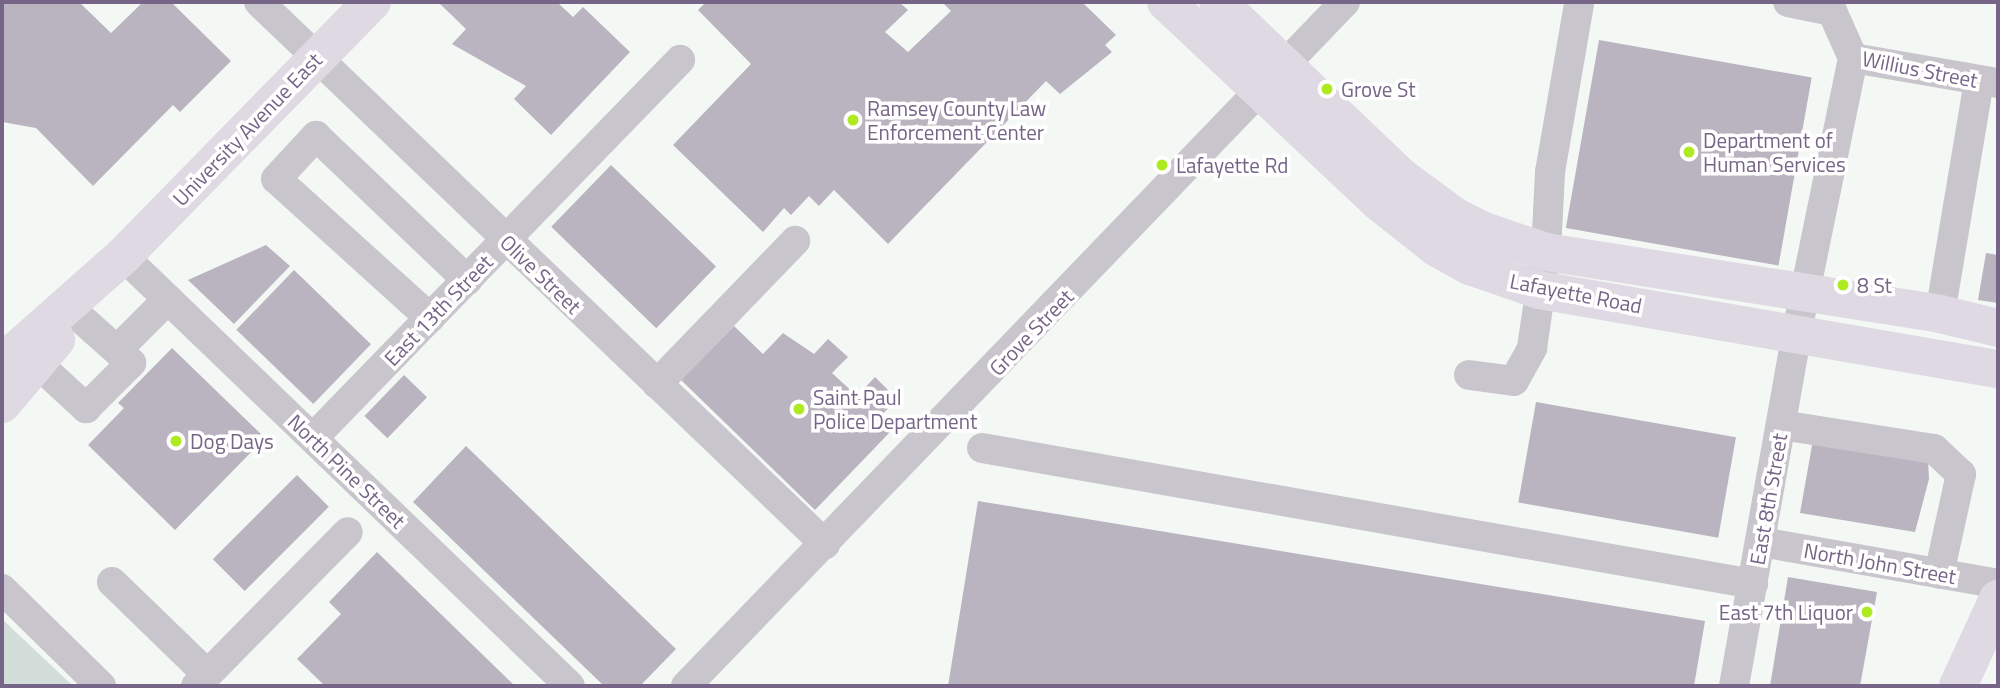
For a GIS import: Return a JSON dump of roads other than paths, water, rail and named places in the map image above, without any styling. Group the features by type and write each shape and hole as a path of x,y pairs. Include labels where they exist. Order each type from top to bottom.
{"main road":[{"name":"University Avenue East","path":"2,404 20,363 372,2"},
{"name":"Lafayette Road","path":"1166,2 1274,79 1430,199 1484,231 1546,252 1801,312 1998,369"},
{"name":"Lafayette Road","path":"1217,2 1274,79 1411,230 1470,266 1539,290 1801,312 1940,314 1998,328"},
{"name":"University Avenue East","path":"20,363 76,314 123,256"},
{"path":"1958,686 1998,599"}],"street":[{"name":"Olive Street","path":"259,2 825,544"},
{"path":"1274,79 1345,2"},
{"path":"1469,375 1514,381 1532,348 1546,252 1550,172 1576,2"},
{"name":"Willius Street","path":"1787,2 1832,11 1853,58 1989,82"},
{"name":"East 8th Street","path":"1734,686 1801,312 1853,58"},
{"name":"East 13th Street","path":"313,438 680,61"},
{"name":"Grove Street","path":"687,686 1274,79"},
{"path":"1940,314 1989,82"},
{"path":"430,318 276,179 316,136 467,280"},
{"path":"657,384 795,241"},
{"name":"North Pine Street","path":"123,256 570,686"},
{"path":"117,350 168,299"},
{"path":"20,363 86,408 131,363 76,314"},
{"path":"1781,425 1934,449 1961,474 1939,574"},
{"path":"982,448 1753,584"},
{"path":"113,582 202,680 348,532"},
{"name":"North John Street","path":"1761,542 1998,584"},
{"path":"2,589 101,686"}],"place":[{"name":"Grove St","path":"1327,89"},
{"name":"Ramsey County Law Enforcement Center","path":"853,120"},
{"name":"Department of Human Services","path":"1689,152"},
{"name":"Lafayette Rd","path":"1162,165"},
{"name":"8 St","path":"1843,285"},
{"name":"Saint Paul Police Department","path":"799,409"},
{"name":"Dog Days","path":"176,441"},
{"name":"East 7th Liquor","path":"1867,612"}]}
